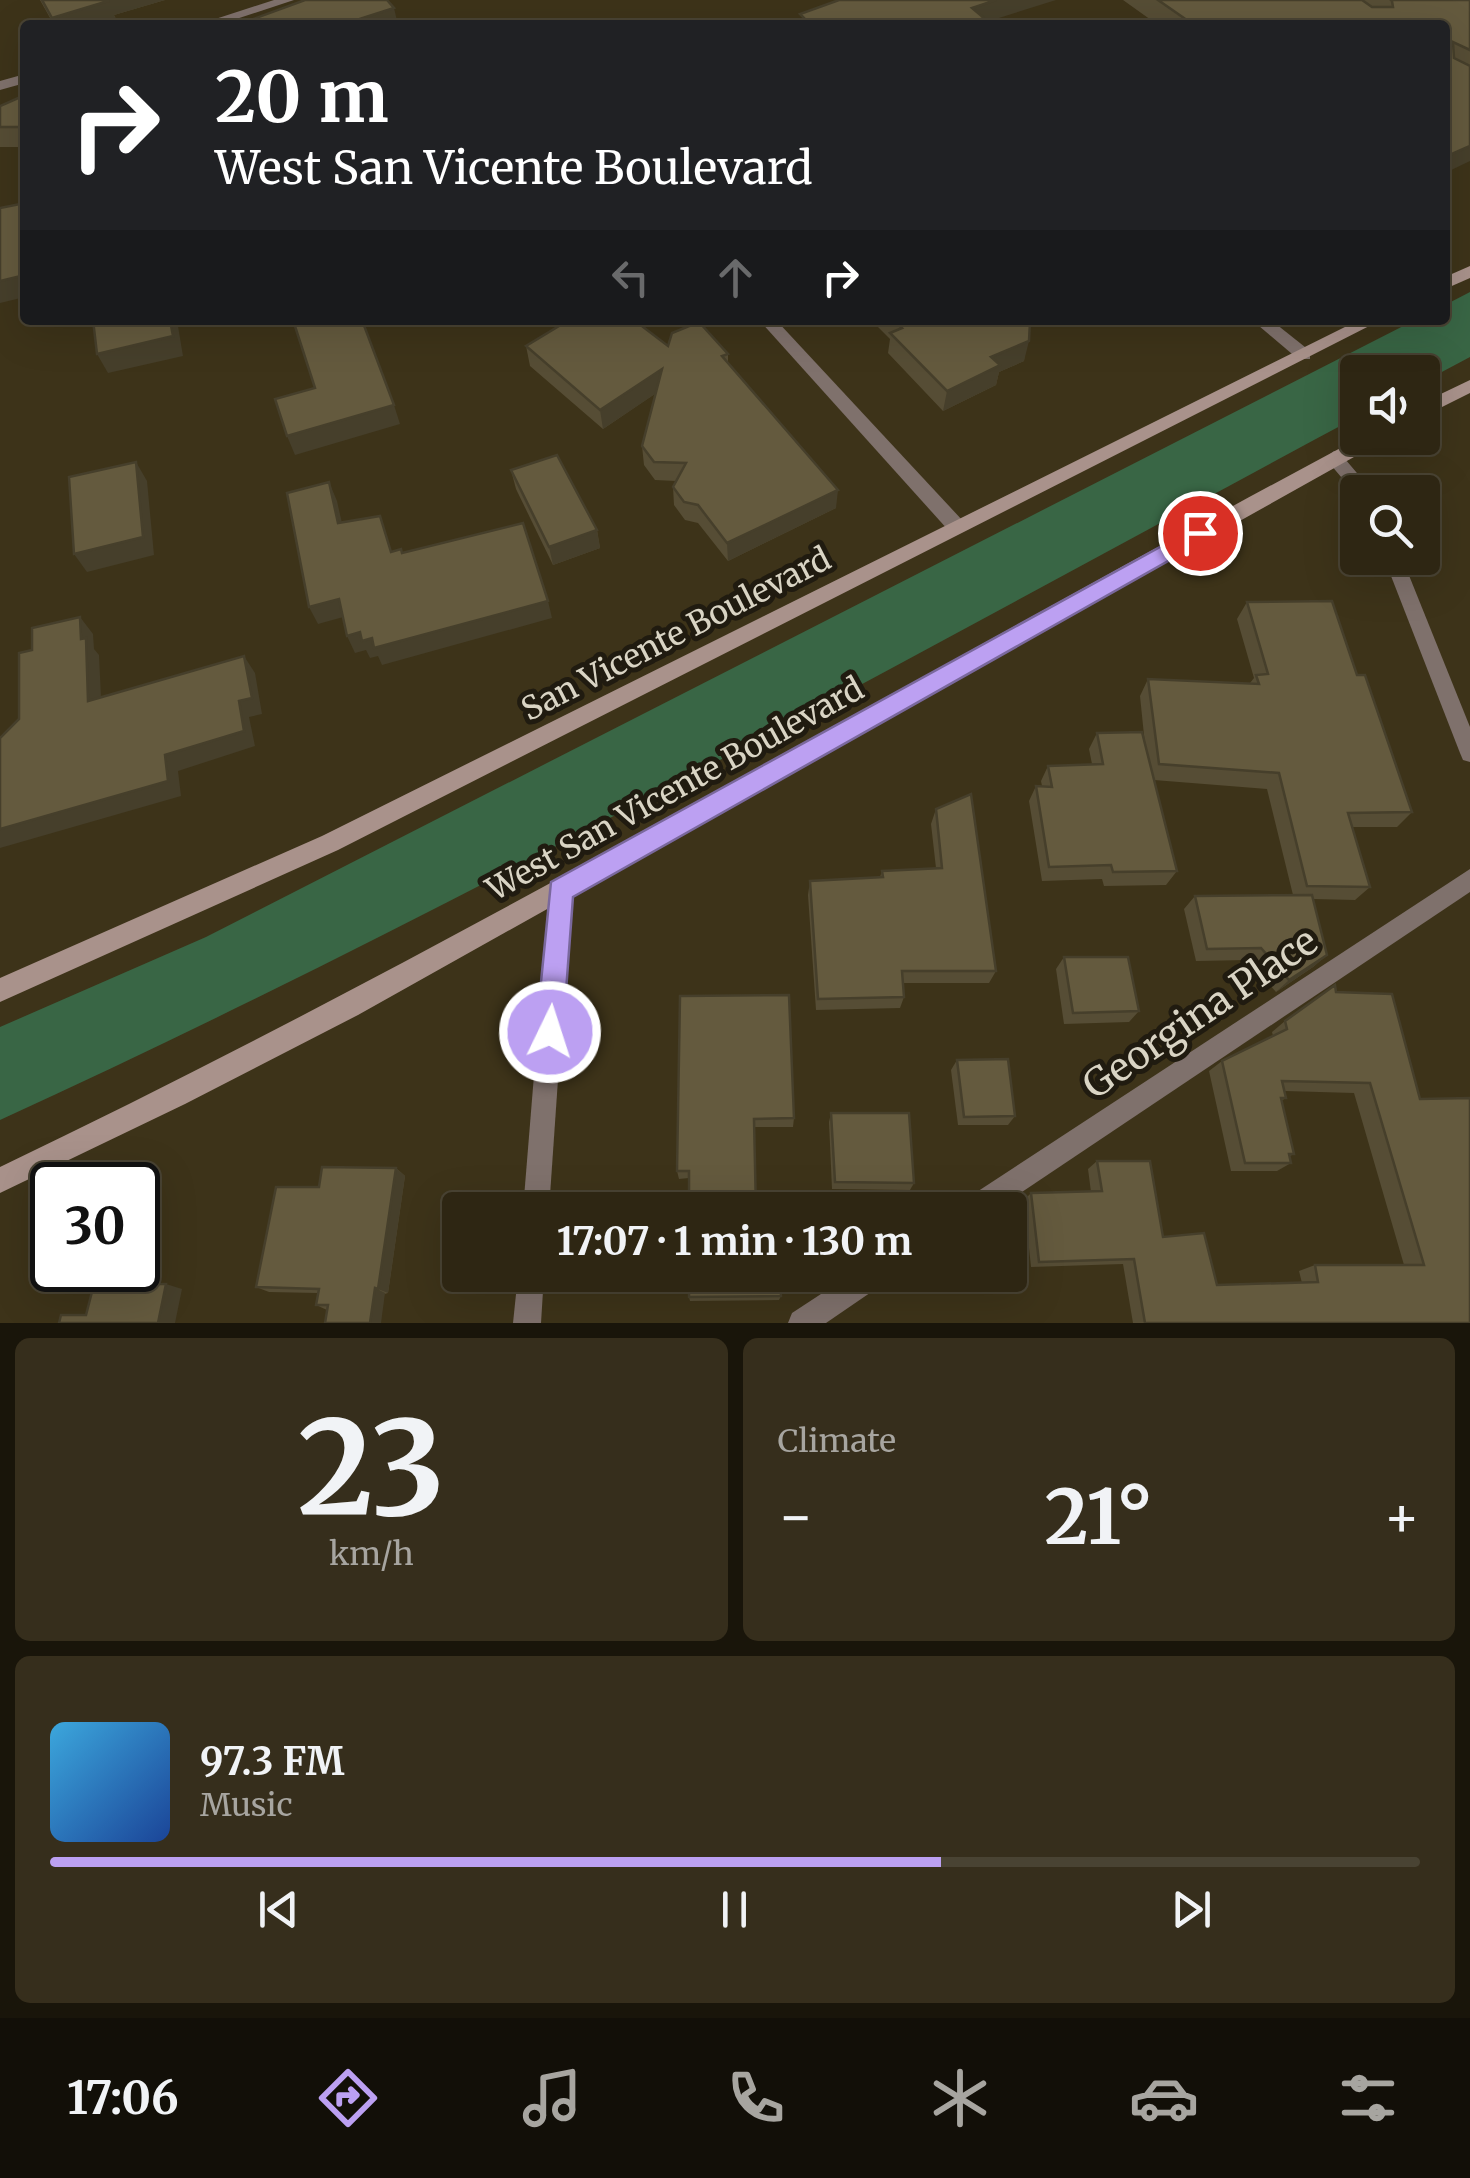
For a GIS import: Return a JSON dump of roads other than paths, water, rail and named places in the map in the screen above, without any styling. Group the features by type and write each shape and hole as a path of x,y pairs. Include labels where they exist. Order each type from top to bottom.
{"main road":[{"name":"San Vicente Boulevard","path":"0,990 330,842 1363,325"},
{"path":"1440,402 1470,386"},
{"name":"West San Vicente Boulevard","path":"0,1180 118,1125 370,997 1340,455"}],"street":[{"path":"221,20 288,0"},
{"path":"772,325 956,526"},
{"path":"1266,325 1304,355"},
{"path":"1334,458 1349,475"},
{"path":"1401,575 1470,753"},
{"name":"Georgina Place","path":"999,1192 1470,878"},
{"path":"537,1192 560,890"},
{"path":"527,1323 530,1292"},
{"path":"802,1323 848,1292"}]}
